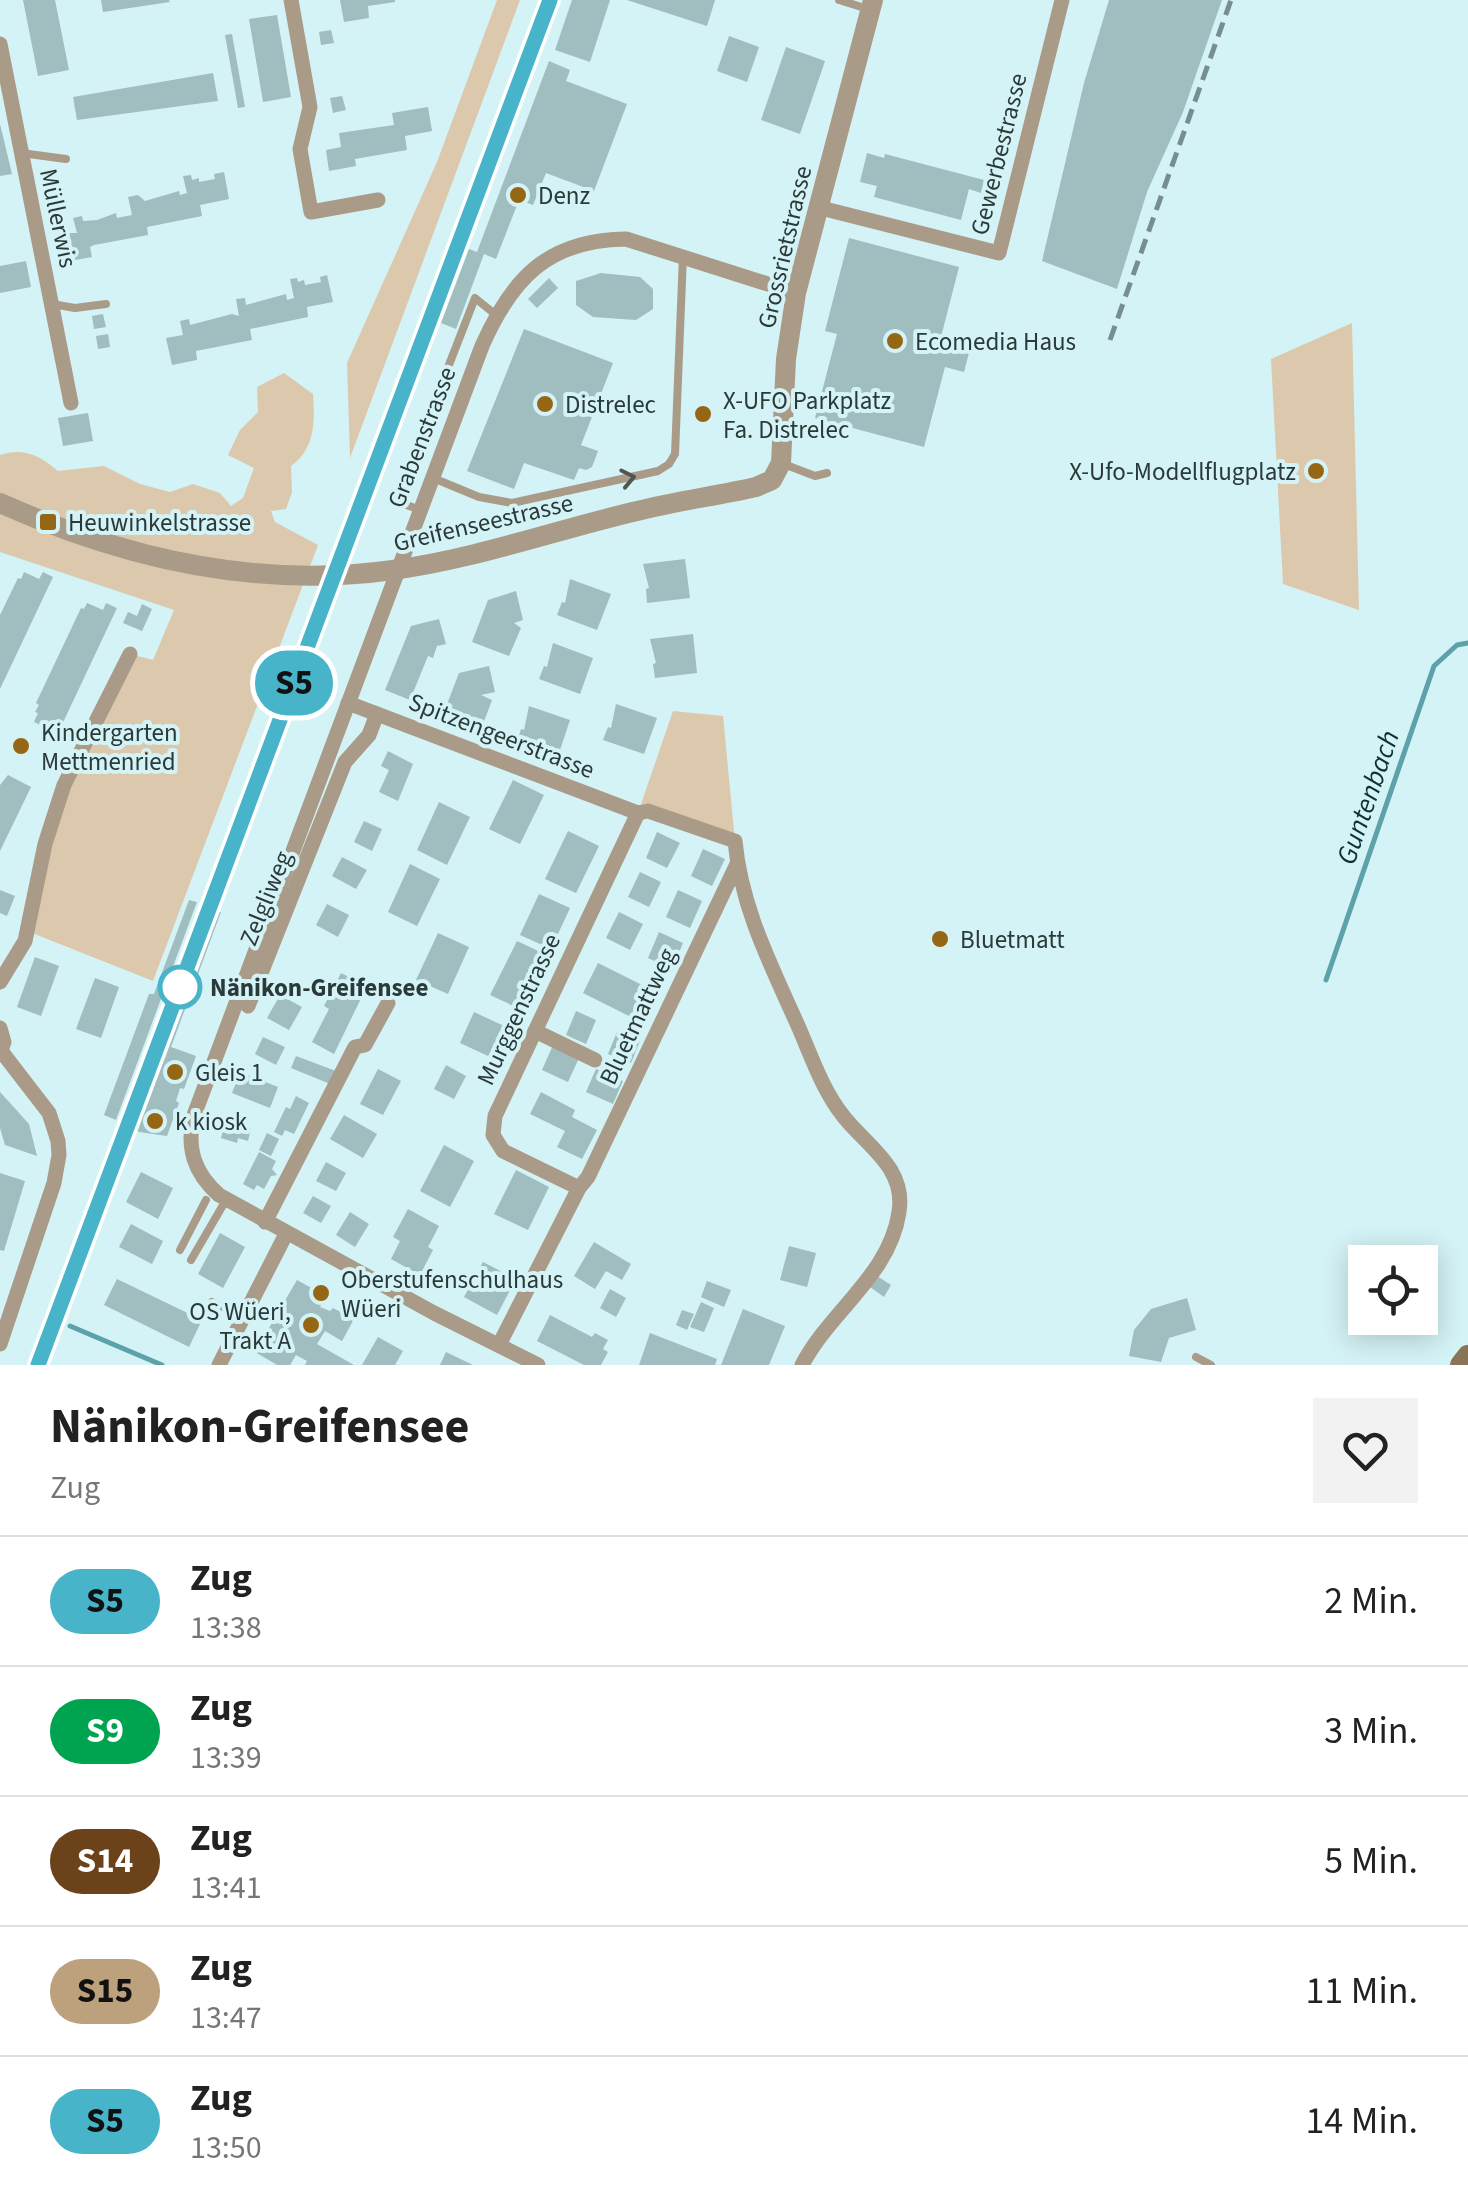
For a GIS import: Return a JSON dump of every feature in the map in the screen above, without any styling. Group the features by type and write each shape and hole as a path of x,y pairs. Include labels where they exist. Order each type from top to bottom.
{"main road":[{"path":"1460,1365 1468,1356"}],"street":[{"path":"291,0 310,107 300,149 310,212 378,200"},
{"name":"Gewerbestrasse","path":"817,207 999,253 1062,0"},
{"name":"Grossrietstrasse","path":"782,464 786,360 796,294 872,5"},
{"name":"Müllerwis","path":"0,44 71,403"},
{"name":"Grabenstrasse","path":"226,1200 194,1162 190,1136 201,1098 406,546 496,315 510,292 526,274 571,248 605,240 626,240 796,294"},
{"name":"Greifenseestrasse","path":"0,503 72,532 197,566 292,575 348,574 432,562 637,511 746,490 772,480 782,464"},
{"path":"0,982 25,941 44,844 64,785 130,654"},
{"name":"Spitzengeerstrasse","path":"348,703 638,813 648,811 735,841 737,864"},
{"name":"Zelgliweg","path":"201,1098 210,1096 222,1076 345,762 370,735 377,714"},
{"name":"Murggenstrasse","path":"578,1188 504,1151 493,1136 495,1116 638,813"},
{"path":"737,864 749,913 824,1085 843,1116 894,1173 899,1190 900,1211 879,1264 818,1337 802,1365"},
{"name":"Bluetmattweg","path":"498,1346 578,1188 588,1177 737,864"},
{"path":"265,1222 355,1047 365,1045 388,1003"},
{"path":"0,1028 4,1042 1,1053 49,1113 59,1155 54,1183 0,1344"},
{"path":"535,1030 595,1060"},
{"path":"226,1200 538,1365"},
{"path":"220,1365 286,1234"}],"lane":[{"path":"839,0 872,5"},
{"path":"20,153 66,160"},
{"path":"433,478 478,497 512,503 658,470 669,464 675,454 683,255"},
{"path":"421,510 396,501 476,298 496,315"},
{"path":"52,304 75,308 106,304"},
{"path":"782,464 815,476 827,473"},
{"path":"180,1250 206,1200"},
{"path":"191,1260 226,1200"},
{"path":"212,1302 244,1317"},
{"path":"1196,1357 1211,1365"}],"shaded area":[{"path":"497,0 520,0 350,458 347,363 437,162"},
{"name":"X-Ufo-Modellflugplatz","path":"1352,323 1359,610 1283,584 1271,359"},
{"path":"284,373 313,394 313,425 305,452 291,466 292,492 286,509 271,511 275,522 318,545 153,981 27,931 45,844 130,654 153,660 174,610 0,552 0,455 31,454 58,471 104,466 140,484 170,492 193,484 220,493 231,506 243,498 254,468 228,455 240,430 258,412 257,387"},
{"path":"673,711 723,716 735,841 638,813"}],"building":[{"path":"23,0 55,0 69,70 38,76"},
{"path":"101,0 169,0 170,2 103,12"},
{"path":"340,0 395,2 368,6 369,18 344,22"},
{"path":"572,0 610,0 590,62 555,50"},
{"path":"627,0 715,0 707,26"},
{"path":"1109,0 1222,0 1183,112 1147,192 1117,289 1042,261 1084,83"},
{"path":"277,15 291,97 263,102 249,19"},
{"path":"331,30 334,43 321,45 319,32"},
{"path":"232,34 245,107 238,108 225,35"},
{"path":"729,36 759,47 747,82 717,71"},
{"path":"786,47 825,61 800,134 761,120"},
{"name":"Denz","path":"549,61 570,70 566,81 627,104 594,191 546,173 533,205 519,200 496,259 484,254 456,329 441,323 469,249 477,252"},
{"path":"213,73 218,101 77,120 73,97"},
{"path":"342,96 346,110 333,113 330,98"},
{"path":"428,107 432,131 405,136 407,150 355,159 356,166 329,171 326,150 341,147 339,133 394,125 392,113"},
{"path":"0,124 12,174 0,176"},
{"path":"867,153 884,158 885,154 984,180 981,193 969,189 961,220 874,197 877,186 860,182"},
{"path":"224,172 229,199 200,205 202,216 147,227 148,235 94,245 90,247 92,257 64,262 59,233 77,233 73,218 82,216 83,221 116,213 117,218 132,215 128,197 138,195 145,201 179,191 180,195 187,193 183,176 199,178 199,182 215,179 214,174"},
{"name":"Ecomedia Haus","path":"849,238 959,267 941,337 971,345 964,372 945,367 924,447 815,418 837,334 825,331"},
{"path":"26,261 31,287 0,293 0,266"},
{"path":"601,273 640,277 653,289 653,309 636,320 593,317 576,305 576,281"},
{"path":"327,275 333,302 307,307 308,317 250,329 252,340 196,351 197,360 172,365 166,338 183,335 180,321 189,319 190,325 232,314 239,316 236,299 245,298 246,305 286,294 287,300 294,298 290,279 304,280 305,285 321,282 320,277"},
{"path":"549,278 558,288 537,308 528,299"},
{"path":"103,314 106,327 94,329 92,316"},
{"name":"Distrelec","path":"524,329 613,363 581,445 598,451 592,467 579,468 574,480 524,463 514,489 467,471"},
{"path":"108,334 110,347 98,349 96,336"},
{"path":"88,413 93,441 63,446 58,418"},
{"path":"685,559 690,598 647,603 649,588 643,564"},
{"path":"24,572 39,579 43,572 53,577 0,689 0,615"},
{"path":"570,579 611,594 597,630 557,615 562,602 565,603"},
{"path":"516,591 523,620 514,623 521,628 509,656 472,642 488,600"},
{"path":"87,603 103,610 106,603 117,608 58,733 34,722 39,705 36,703 81,608"},
{"path":"142,604 152,609 142,631 123,623 128,612 137,616"},
{"path":"439,619 446,644 437,646 433,658 428,656 410,700 385,690 411,626"},
{"path":"693,634 697,673 655,678 650,639"},
{"path":"553,643 593,658 580,694 539,679 544,666 547,667"},
{"path":"489,666 495,692 481,695 492,700 482,727 444,712 459,673"},
{"path":"616,704 657,718 644,754 603,740 608,727 611,728"},
{"path":"529,706 570,720 558,756 517,743"},
{"path":"388,751 413,764 398,801 379,792 389,770 381,766"},
{"path":"8,775 31,787 0,851 0,785"},
{"path":"513,780 544,795 520,844 489,829"},
{"path":"439,802 470,817 447,865 417,850"},
{"path":"364,821 382,829 372,851 354,842"},
{"path":"568,831 599,846 576,893 545,879"},
{"path":"657,832 680,843 667,868 646,858"},
{"path":"703,849 725,859 712,886 691,876"},
{"path":"342,857 367,870 356,889 332,876"},
{"path":"410,864 440,879 417,926 388,912"},
{"path":"640,872 661,882 649,907 628,897"},
{"path":"0,890 15,896 7,916 0,913"},
{"path":"678,890 702,901 690,928 666,917"},
{"path":"539,894 570,908 551,949 520,935"},
{"path":"189,900 197,902 116,1120 104,1115"},
{"path":"327,904 349,915 338,937 316,925"},
{"path":"212,909 221,912 171,1047 196,1056 184,1089 180,1088 167,1136 139,1132 131,1127"},
{"path":"619,912 643,924 630,950 606,938"},
{"path":"659,932 683,943 672,969 648,958"},
{"path":"438,933 469,947 448,994 416,980"},
{"path":"517,941 547,955 520,1009 490,995"},
{"path":"35,957 59,966 41,1016 17,1007"},
{"path":"598,963 650,989 635,1019 583,993"},
{"path":"341,973 367,986 334,1054 312,1042"},
{"path":"95,978 119,987 101,1038 76,1029"},
{"path":"280,995 302,1007 289,1030 267,1018"},
{"path":"576,1011 596,1020 586,1044 566,1035"},
{"path":"474,1012 515,1031 501,1062 460,1043"},
{"path":"617,1032 640,1041 631,1063 608,1054"},
{"path":"263,1037 285,1047 276,1065 255,1054"},
{"path":"553,1045 579,1058 568,1082 542,1070"},
{"path":"296,1056 336,1071 330,1084 291,1068"},
{"path":"446,1065 466,1076 454,1099 434,1089"},
{"path":"378,1069 401,1081 383,1115 360,1104"},
{"path":"596,1069 623,1081 613,1104 586,1092"},
{"path":"240,1072 278,1087 270,1108 232,1093"},
{"path":"0,1092 29,1124 37,1156 5,1145 0,1128"},
{"path":"541,1092 575,1110 572,1117 597,1130 582,1159 557,1147 565,1131 530,1114"},
{"path":"296,1096 309,1103 294,1134 285,1130 282,1136 274,1132"},
{"path":"344,1115 377,1134 363,1158 330,1139"},
{"path":"226,1120 251,1128 248,1141 238,1138 237,1143 221,1138"},
{"path":"267,1133 279,1139 271,1156 259,1150"},
{"path":"444,1145 474,1161 450,1207 420,1191"},
{"path":"259,1152 276,1161 272,1169 277,1175 271,1176 264,1189 257,1185 254,1190 243,1184"},
{"path":"326,1162 346,1173 336,1191 316,1181"},
{"path":"516,1170 549,1187 528,1230 494,1214"},
{"path":"141,1172 173,1188 158,1219 126,1202"},
{"path":"0,1173 25,1181 4,1251 0,1250"},
{"path":"313,1196 331,1206 321,1223 303,1213"},
{"path":"408,1209 439,1226 428,1247 433,1250 420,1275 391,1259 400,1241 393,1237"},
{"path":"350,1212 369,1224 355,1247 336,1235"},
{"path":"131,1224 163,1241 152,1264 119,1247"},
{"path":"220,1233 245,1247 223,1288 198,1274"},
{"path":"594,1242 631,1264 622,1280 606,1271 595,1289 574,1276"},
{"path":"789,1246 816,1253 807,1287 780,1280"},
{"path":"483,1262 516,1279 497,1315 464,1297"},
{"path":"877,1276 891,1285 884,1297 870,1287"},
{"path":"117,1279 202,1320 189,1347 104,1305"},
{"name":"OS Wüeri, Trakt A","path":"297,1280 326,1296 320,1307 330,1311 333,1308 354,1319 342,1341 325,1331 317,1344 354,1365 305,1365 307,1361 296,1355 290,1365 277,1365 255,1352"},
{"path":"707,1281 731,1290 724,1307 701,1297"},
{"path":"610,1289 626,1298 616,1317 600,1308"},
{"path":"1187,1298 1196,1330 1169,1338 1161,1362 1129,1356 1134,1330 1151,1309"},
{"path":"701,1302 714,1308 704,1332 690,1327"},
{"path":"208,1306 219,1311 215,1321 204,1316"},
{"path":"743,1309 785,1326 769,1365 721,1365"},
{"path":"682,1310 694,1314 687,1330 676,1325"},
{"path":"550,1315 592,1337 595,1333 608,1340 603,1349 608,1352 601,1365 584,1365 537,1341"},
{"path":"650,1333 717,1359 715,1365 639,1365"},
{"name":"OS Wüeri, Trakt A","path":"378,1337 403,1351 395,1365 362,1365"},
{"path":"446,1352 473,1365 440,1365"}],"waterway":[{"name":"Guntenbach","path":"1326,980 1434,666 1457,645 1468,643"},
{"path":"70,1326 162,1365"}],"railway":[{"path":"38,1365 550,0"},
{"path":"1110,340 1231,0"}],"train":[{"name":"S5","path":"38,1365 550,0"}],"place":[{"name":"Denz","path":"518,195"},
{"name":"Ecomedia Haus","path":"895,341"},
{"name":"Distrelec","path":"545,404"},
{"name":"X-UFO Parkplatz Fa. Distrelec","path":"703,414"},
{"name":"X-Ufo-Modellflugplatz","path":"1316,471"},
{"name":"Heuwinkelstrasse","path":"48,522"},
{"name":"Kindergarten Mettmenried","path":"21,746"},
{"name":"Bluetmatt","path":"940,939"},
{"name":"Nänikon-Greifensee","path":"180,987"},
{"name":"Gleis 1","path":"175,1072"},
{"name":"k kiosk","path":"155,1121"},
{"name":"Oberstufenschulhaus Wüeri","path":"321,1293"},
{"name":"OS Wüeri, Trakt A","path":"311,1325"}]}
